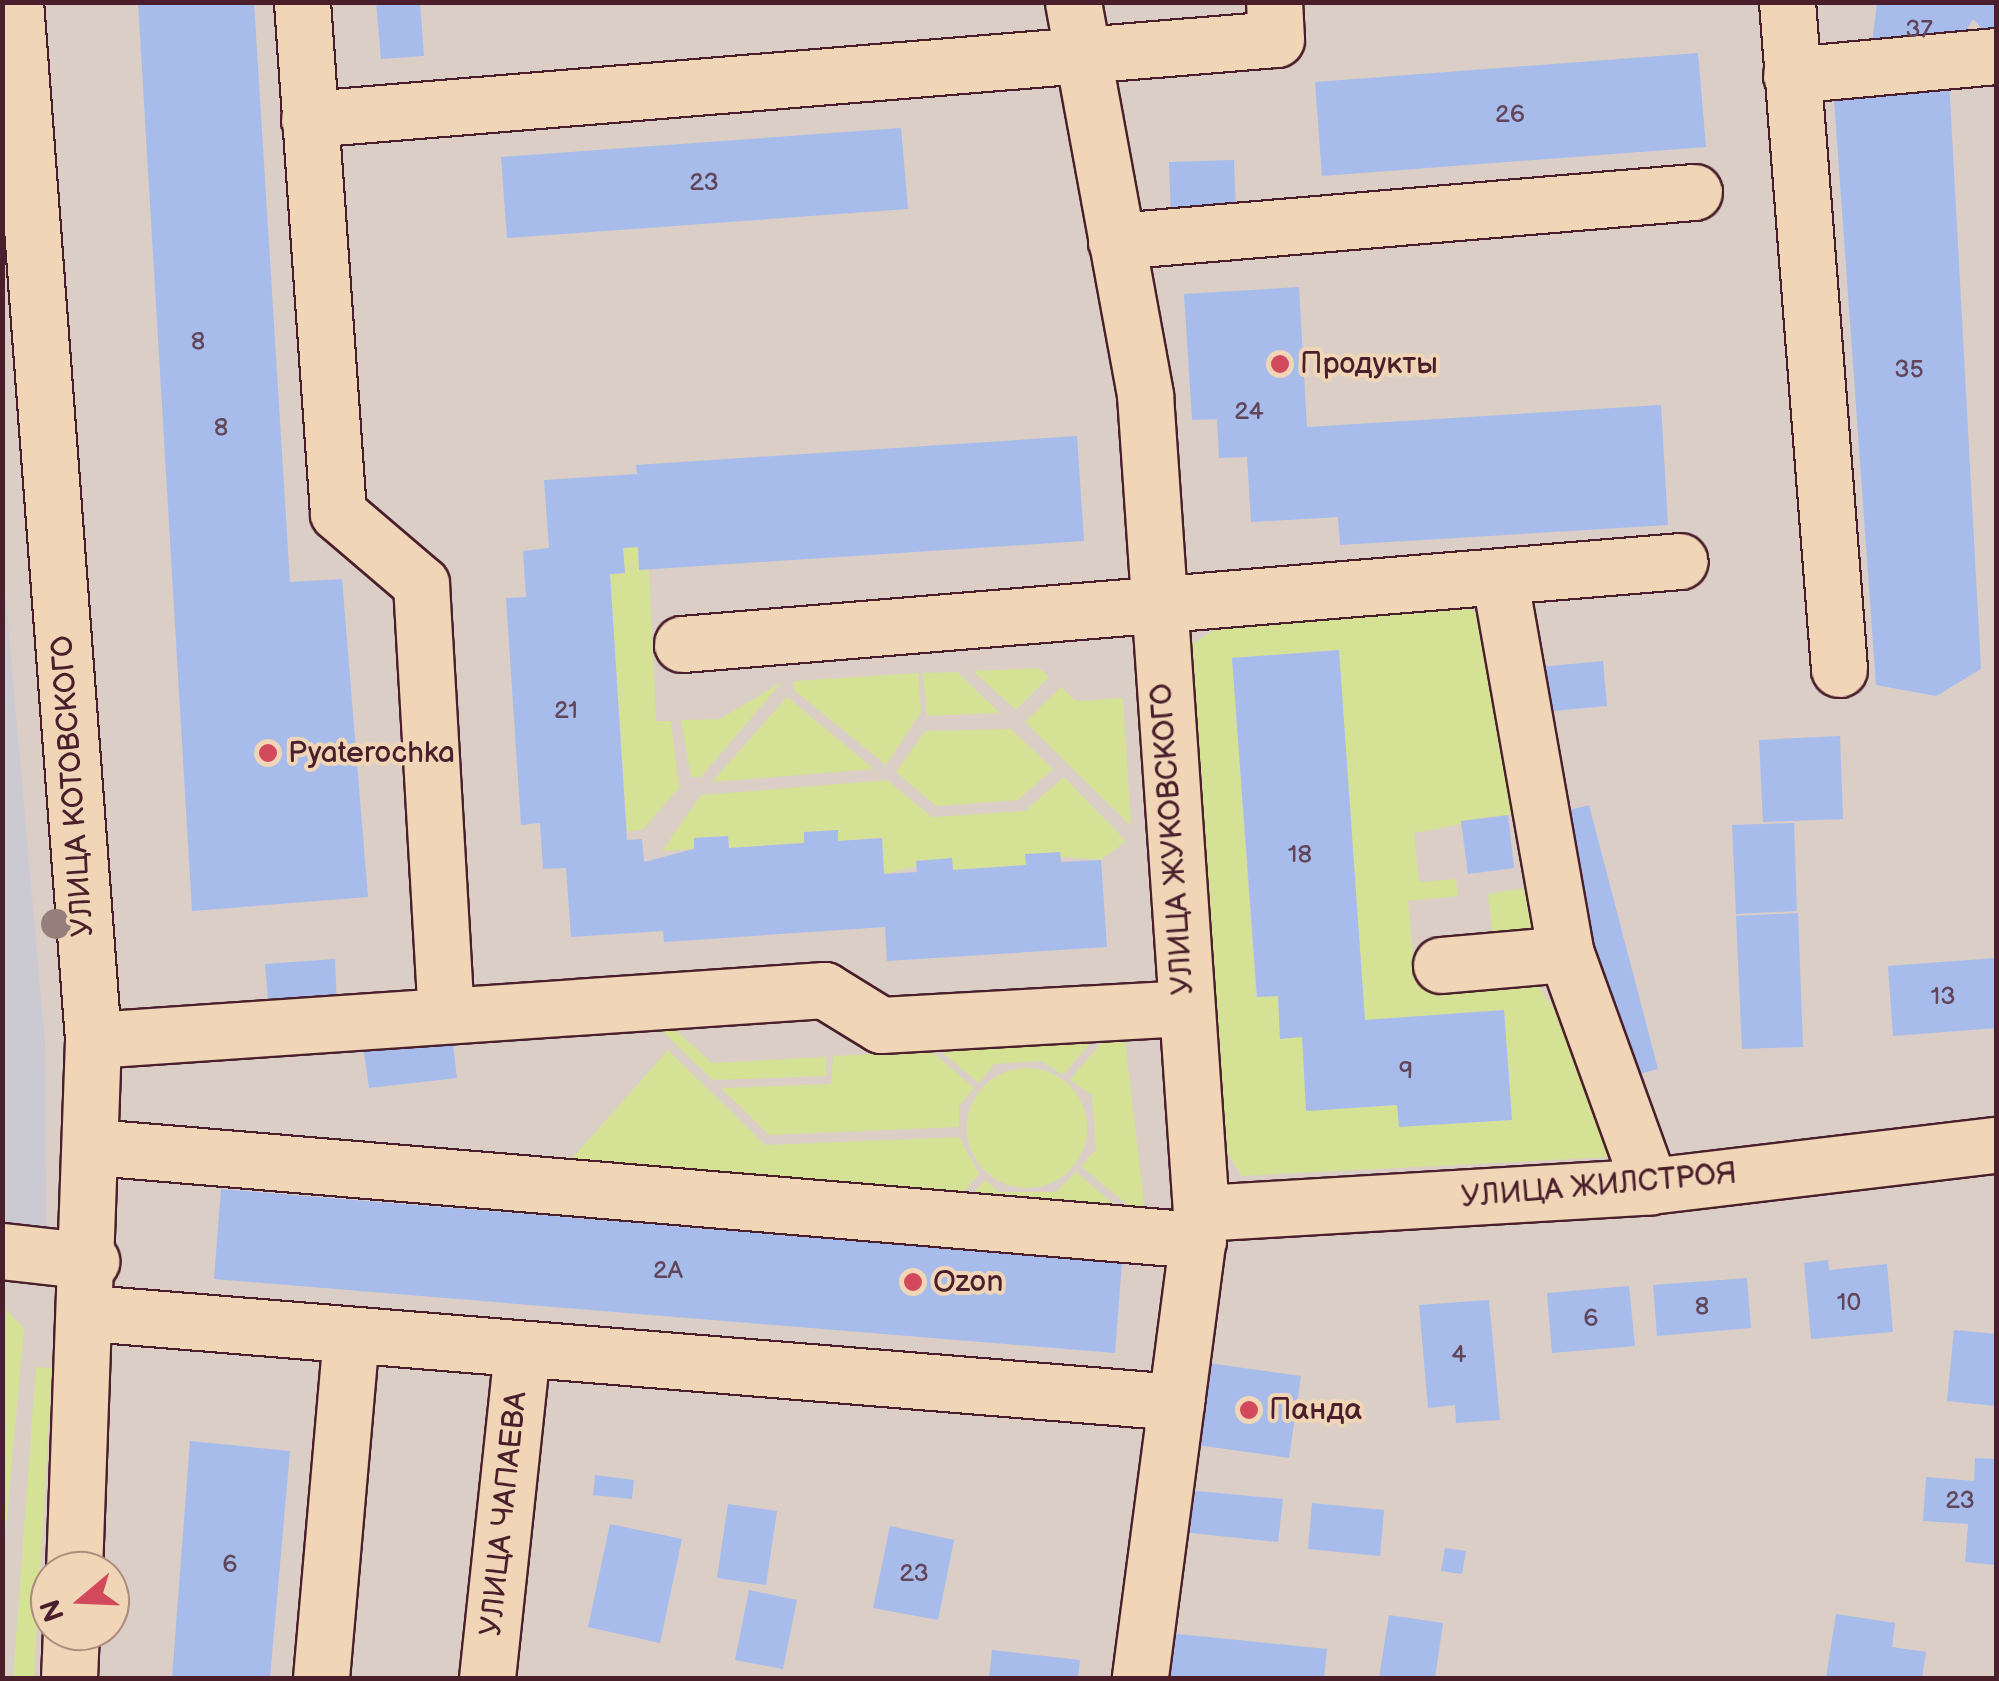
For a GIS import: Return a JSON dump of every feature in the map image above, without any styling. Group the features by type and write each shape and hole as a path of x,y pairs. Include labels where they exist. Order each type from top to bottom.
{"street":[{"name":"УЛИЦА КОТОВСКОГО","path":"15,2 93,1040 90,1287 75,1551"},
{"path":"302,2 338,512 421,584 446,1013"},
{"path":"309,119 1077,29 1276,39 1274,2"},
{"path":"1787,2 1839,669"},
{"name":"УЛИЦА ЖУКОВСКОГО","path":"1077,29 1145,395 1200,1227 1140,1678"},
{"path":"1791,75 1996,56"},
{"path":"1116,242 1694,192"},
{"path":"682,644 1500,582 1680,562"},
{"path":"1500,582 1566,954 1650,1186"},
{"path":"1441,965 1566,954"},
{"path":"93,1040 340,1029 363,1016 824,990 881,1025 1184,1008"},
{"name":"УЛИЦА ЖИЛСТРОЯ","path":"94,1146 1200,1227 1650,1186 1996,1145"},
{"path":"2,1251 90,1287 351,1336 1176,1402"},
{"path":"321,1678 351,1336"},
{"name":"УЛИЦА ЧАПАЕВА","path":"487,1678 522,1350"},
{"path":"69,1678 70,1651"}],"shaded area":[{"path":"2,557 45,1044 46,1238 3,1230"}],"green space":[{"path":"638,547 639,570 649,569 656,721 671,721 679,788 642,830 627,831 610,574 625,573 623,548"},
{"path":"1463,607 1482,615 1520,813 1414,833 1419,882 1456,879 1458,896 1408,901 1416,982 1533,979 1564,1023 1612,1157 1242,1176 1224,1148 1188,647 1229,620","holes":["1338,650 1365,1020 1504,1010 1512,1119 1400,1127 1397,1105 1307,1111 1302,1037 1280,1038 1278,996 1256,997 1232,658"]},
{"path":"1039,668 1049,677 1016,710 973,671"},
{"path":"957,672 1000,713 927,716 923,673"},
{"path":"918,673 921,712 886,765 794,690 794,681"},
{"path":"782,682 701,777 691,777 681,720 720,719"},
{"path":"1061,687 1076,701 1123,698 1131,826 1025,722"},
{"path":"787,697 874,769 712,782"},
{"path":"1011,729 1053,769 1018,800 936,806 896,772 925,731"},
{"path":"1064,777 1126,841 1101,860 1026,854 1026,865 953,870 951,858 884,874 881,838 838,841 837,830 804,832 804,843 729,848 727,836 694,838 694,849 662,851 701,795 887,780 932,817 1025,811"},
{"path":"1523,888 1540,935 1503,941 1492,932 1488,894"},
{"path":"673,1028 712,1063 826,1057 826,1076 713,1080 660,1029"},
{"path":"1125,1040 1146,1220 1081,1166 1096,1150 1092,1095 1070,1080 1103,1041"},
{"path":"1092,1041 1063,1075 1041,1061 994,1064 979,1083 939,1050"},
{"path":"668,1050 765,1145 959,1137 979,1174 943,1215 552,1181"},
{"path":"931,1051 974,1088 959,1106 959,1127 769,1135 721,1088 831,1084 833,1056"},
{"path":"1027,1068 1050,1073 1069,1086 1082,1105 1087,1128 1082,1151 1069,1170 1050,1183 1027,1188 1004,1183 985,1170 972,1151 967,1128 972,1105 985,1086 1004,1073"},
{"path":"1076,1172 1146,1232 955,1215 985,1180 999,1192 1056,1192"},
{"path":"3,1307 24,1328 3,1562"},
{"path":"36,1367 52,1368 41,1551 30,1551 30,1651 36,1651 34,1678 13,1678"}],"building":[{"path":"138,2 254,2 290,582 342,579 368,897 192,911"},
{"path":"376,2 420,2 424,56 381,59"},
{"path":"1877,2 1996,2 1996,44 1973,19 1948,61 1981,669 1936,696 1876,685 1832,71 1869,69"},
{"path":"1698,53 1706,147 1322,176 1315,82"},
{"path":"901,128 908,209 507,238 501,157"},
{"path":"1234,160 1236,216 1171,218 1169,162"},
{"path":"1299,287 1307,427 1661,405 1668,525 1340,545 1338,517 1251,522 1247,457 1219,458 1217,419 1192,420 1184,294"},
{"path":"1077,436 1084,541 639,570 638,547 623,548 625,573 610,574 627,840 642,839 644,862 694,849 694,838 728,836 729,848 804,843 804,832 838,830 838,841 882,838 884,874 917,872 916,861 952,858 953,870 1026,865 1025,854 1060,852 1061,862 1101,860 1107,947 887,961 885,927 664,942 663,931 571,937 566,868 543,869 540,823 521,825 506,598 526,597 523,551 549,548 544,480 637,474 636,465"},
{"path":"1339,650 1365,1020 1504,1010 1512,1120 1399,1127 1397,1105 1306,1111 1302,1037 1280,1039 1278,996 1257,997 1232,658"},
{"path":"1603,661 1607,706 1542,712 1539,667"},
{"path":"1840,736 1843,819 1763,822 1759,740"},
{"path":"1589,805 1658,1069 1628,1077 1559,813"},
{"path":"1508,815 1514,868 1468,874 1461,821"},
{"path":"1794,823 1797,911 1736,914 1732,825"},
{"path":"1798,913 1803,1047 1742,1049 1736,916"},
{"path":"1996,958 1996,1028 1893,1036 1888,966"},
{"path":"335,959 337,1007 269,1011 265,964"},
{"path":"452,1036 457,1078 369,1088 363,1045"},
{"path":"221,1189 1122,1263 1115,1353 214,1279"},
{"path":"1828,1260 1829,1270 1887,1264 1893,1332 1811,1339 1804,1263"},
{"path":"1747,1278 1751,1328 1657,1336 1653,1285"},
{"path":"1629,1286 1635,1346 1552,1353 1547,1293"},
{"path":"1489,1300 1500,1420 1456,1423 1455,1405 1428,1408 1419,1305"},
{"path":"1954,1330 1996,1334 1996,1406 1947,1401"},
{"name":"Панда","path":"1208,1363 1301,1376 1289,1458 1197,1445"},
{"path":"190,1441 290,1451 270,1678 172,1678"},
{"path":"1975,1458 1996,1459 1996,1565 1965,1562 1968,1524 1923,1521 1926,1477 1974,1481"},
{"path":"595,1475 634,1480 632,1499 593,1495"},
{"path":"1185,1490 1283,1499 1278,1542 1181,1532"},
{"path":"1312,1503 1384,1510 1380,1556 1308,1549"},
{"path":"728,1504 777,1511 766,1585 717,1578"},
{"path":"610,1524 682,1539 660,1643 588,1627"},
{"path":"890,1526 954,1540 938,1620 873,1608"},
{"path":"1445,1548 1466,1551 1462,1574 1441,1571"},
{"path":"749,1590 797,1600 783,1669 735,1660"},
{"path":"1836,1614 1895,1623 1892,1647 1926,1652 1922,1678 1826,1678"},
{"path":"1389,1615 1443,1623 1435,1678 1379,1678"},
{"path":"1168,1633 1327,1649 1324,1678 1163,1678"},
{"path":"992,1650 1080,1660 1078,1678 989,1678"}],"place":[{"name":"Продукты","path":"1280,364"},
{"name":"Pyaterochka","path":"268,753"},
{"name":"Ozon","path":"913,1282"},
{"name":"Панда","path":"1249,1410"}]}
